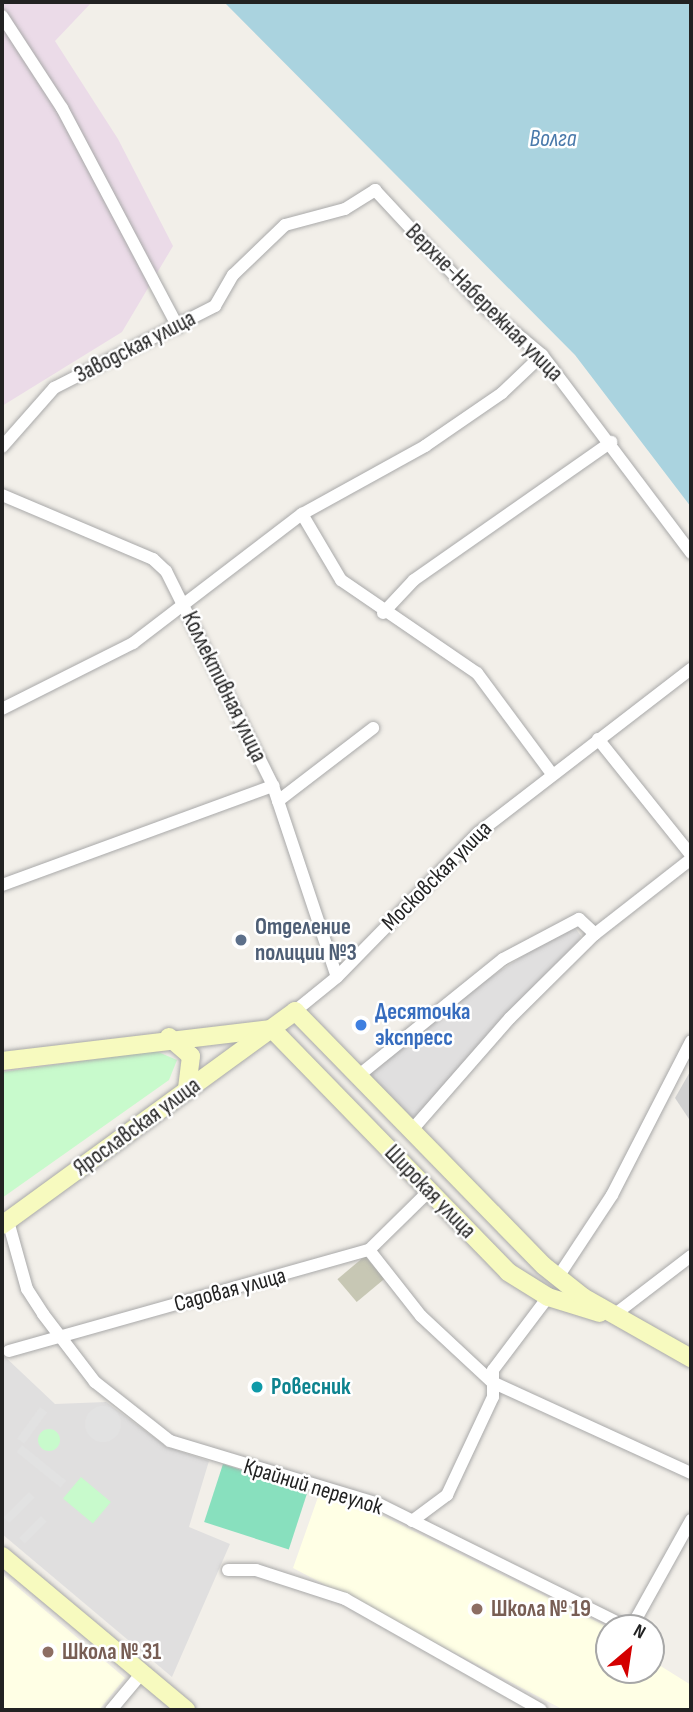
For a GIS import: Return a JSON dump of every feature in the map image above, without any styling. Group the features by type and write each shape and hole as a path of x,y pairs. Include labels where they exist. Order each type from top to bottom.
{"street":[{"path":"2,16 62,108 178,327"},
{"name":"Заводская улица","path":"2,447 54,388 215,306 233,275 285,225 345,209 375,190"},
{"name":"Верхне-Набережная улица","path":"375,190 481,304 542,355 611,442 691,553"},
{"path":"2,709 133,643 302,514 425,446 502,393 542,355"},
{"path":"383,613 425,572 611,442"},
{"name":"Коллективная улица","path":"2,495 153,559 183,604 273,786 337,977"},
{"path":"302,514 341,580 383,613 477,673 552,774"},
{"name":"Московская улица","path":"272,1029 337,977 478,832 691,669"},
{"path":"278,801 373,728"},
{"path":"411,1131 510,1018 595,934 691,857 598,739"},
{"path":"2,885 273,786"},
{"path":"358,1076 452,996 514,952 579,919 595,934"},
{"name":"Широкая улица","path":"295,1011 558,1277 614,1315 691,1358"},
{"path":"2,1061 169,1037 272,1029"},
{"name":"Широкая улица","path":"272,1029 508,1272 548,1297 614,1315"},
{"name":"Ярославская улица","path":"5,1223 272,1029"},
{"path":"169,1037 191,1056 187,1090"},
{"path":"558,1277 612,1195 691,1041"},
{"name":"Садовая улица","path":"9,1351 369,1250 429,1191"},
{"name":"Крайний переулок","path":"5,1223 27,1289 59,1336 125,1411 170,1441 379,1504 601,1614"},
{"path":"369,1250 421,1316 492,1382 691,1473"},
{"path":"614,1315 691,1256"},
{"path":"412,1521 446,1495 475,1442 494,1370 548,1297"},
{"path":"638,1614 691,1520"},
{"path":"2,1556 186,1710"},
{"path":"228,1570 257,1570 345,1599 541,1710"},
{"path":"111,1710 142,1673"}],"shaded area":[{"path":"2,2 92,2 55,41 118,139 173,246 122,332 2,406"},
{"path":"572,924 581,936 574,950 412,1120 368,1075 451,1003"},
{"path":"691,1070 691,1122 675,1098"},
{"path":"365,1256 384,1279 357,1302 337,1279"},
{"path":"2,1354 55,1404 106,1402 167,1447 209,1461 189,1527 230,1544 172,1677 2,1534"},
{"path":"103,1406 115,1412 121,1424 115,1436 103,1442 91,1436 85,1424 91,1412"},
{"path":"40,1407 47,1412 24,1444 17,1439"},
{"path":"22,1445 66,1481 61,1488 16,1452"},
{"path":"29,1492 35,1498 9,1523 4,1517"},
{"name":"Школа № 19","path":"318,1497 375,1512 595,1621 595,1684 665,1684 665,1669 691,1685 691,1710 564,1710 293,1568"},
{"path":"41,1516 47,1522 25,1544 19,1538"},
{"name":"Школа № 31","path":"2,1574 125,1678 99,1710 2,1710"}],"green space":[{"path":"156,1051 177,1060 169,1080 2,1198 2,1072"},
{"path":"49,1429 57,1432 60,1440 57,1448 49,1451 41,1448 38,1440 41,1432"},
{"path":"223,1464 308,1492 289,1550 204,1522"},
{"path":"81,1477 111,1502 93,1524 63,1498"}],"water":[{"name":"Волга","path":"224,2 691,2 691,507 575,355"}],"place":[{"name":"Отделение полиции №3","path":"241,940"},
{"name":"Десяточка экспресс","path":"361,1025"},
{"name":"Ровесник","path":"257,1387"},
{"name":"Школа № 19","path":"477,1609"},
{"name":"Школа № 31","path":"48,1652"}]}
